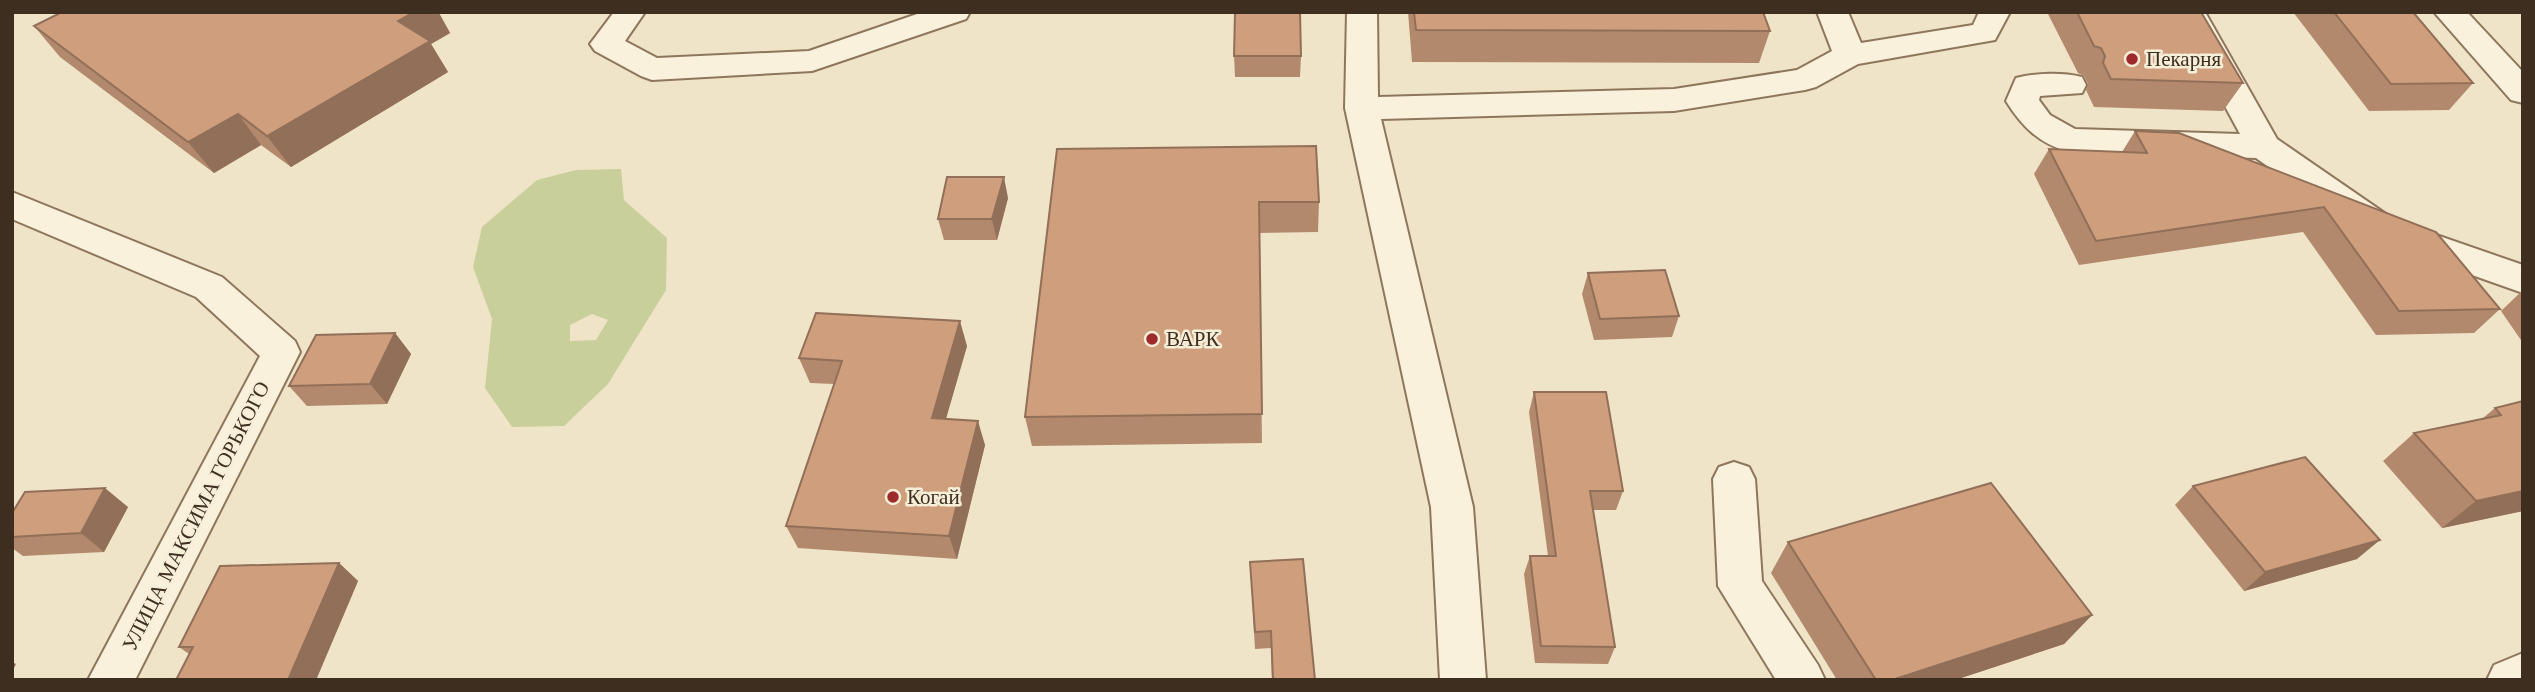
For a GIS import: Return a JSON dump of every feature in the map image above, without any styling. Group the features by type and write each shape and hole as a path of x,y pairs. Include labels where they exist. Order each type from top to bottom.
{"street":[{"path":"630,12 606,44 652,69 812,61 956,12"},
{"path":"1362,12 1362,108 1452,507 1464,680"},
{"path":"1832,12 1850,55"},
{"path":"1362,108 1674,100 1805,79 1850,55 1984,33 1994,12"},
{"path":"2189,12 2264,147 2383,230 2523,279"},
{"path":"2449,12 2523,92"},
{"path":"2070,85 2028,86 2022,101 2038,123 2069,140 2264,147"},
{"name":"УЛИЦА МАКСИМА ГОРЬКОГО","path":"12,205 209,287 281,352 111,680"},
{"path":"1734,479 1740,586 1802,680"},
{"path":"2510,680 2523,674"}],"green space":[{"path":"621,169 624,200 667,238 666,290 608,384 564,426 512,427 485,388 492,319 473,267 482,227 537,180 576,170","holes":["592,314 608,320 596,340 570,341 570,325"]}],"building":[{"path":"62,12 414,12 398,21 430,41 267,136 238,114 188,142 34,26"},
{"path":"1235,12 1300,12 1301,56 1234,56"},
{"path":"1414,12 1763,12 1770,31 1416,30"},
{"path":"2077,12 2201,12 2243,83 2111,79 2103,63 2105,56 2101,48 2094,46"},
{"path":"2334,12 2413,12 2473,83 2391,84"},
{"path":"2135,131 2179,133 2436,232 2500,309 2399,311 2324,207 2096,241 2049,149 2147,153"},
{"name":"ВАРК","path":"1316,146 1319,202 1259,202 1262,414 1025,417 1057,149"},
{"path":"947,177 1004,177 992,219 938,219"},
{"path":"1665,270 1679,316 1600,319 1588,273"},
{"path":"816,313 960,321 932,418 978,421 949,536 786,526 842,361 799,358"},
{"path":"395,333 370,384 289,386 316,335"},
{"path":"1534,392 1606,392 1623,491 1590,491 1615,647 1541,646 1530,556 1556,556"},
{"path":"2523,401 2523,491 2476,501 2414,433 2501,415 2495,408"},
{"path":"2305,457 2380,540 2265,572 2193,486"},
{"path":"1991,483 2092,615 1892,680 1876,680 1788,542"},
{"path":"105,488 81,533 12,537 12,513 25,492"},
{"path":"1303,559 1315,680 1273,680 1271,631 1255,632 1250,562"},
{"path":"339,563 288,680 176,680 193,647 179,647 220,566"}],"place":[{"name":"Пекарня","path":"2132,59"},
{"name":"ВАРК","path":"1152,339"},
{"name":"Когай","path":"893,497"}]}
